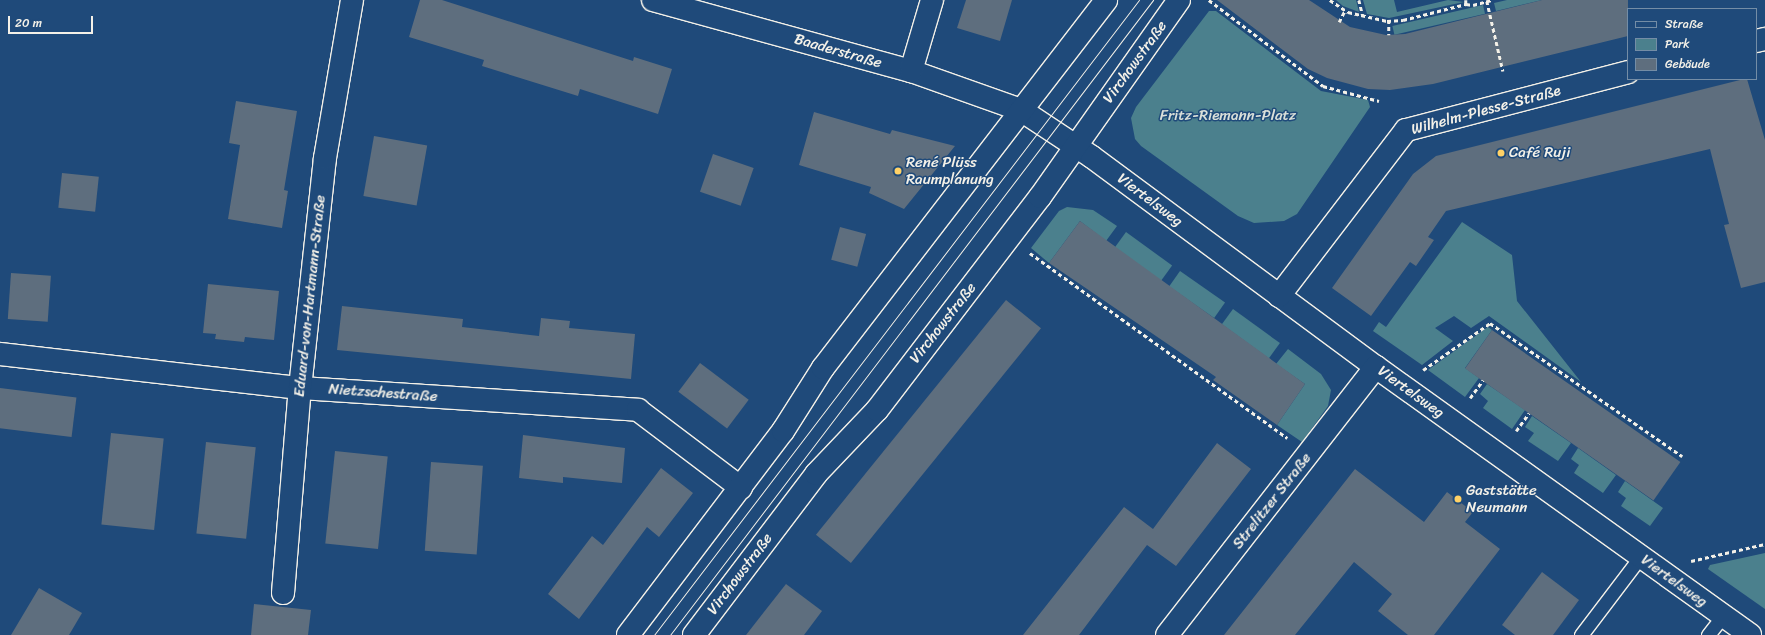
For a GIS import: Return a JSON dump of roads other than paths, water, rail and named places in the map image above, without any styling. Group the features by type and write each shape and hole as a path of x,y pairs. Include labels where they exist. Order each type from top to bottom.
{"street":[{"name":"Eduard-von-Hartmann-Straße","path":"283,593 300,388 324,158 352,0"},
{"name":"Baaderstraße","path":"653,0 911,71 1021,110"},
{"path":"911,71 932,0"},
{"path":"628,635 783,431 823,368 1106,0"},
{"name":"Virchowstraße","path":"694,635 816,474 877,410 1040,197 1075,145 1179,0"},
{"name":"Wilhelm-Plesse-Straße","path":"1279,296 1406,130 1627,72"},
{"name":"Viertelsweg","path":"1021,110 1075,145 1376,367 1750,635"},
{"name":"Nietzschestraße","path":"0,354 300,388 638,410 741,488"},
{"name":"Strelitzer Straße","path":"1167,635 1376,367"}],"lane":[{"path":"1580,635 1649,563"},
{"path":"1708,635 1723,616"}],"tram line":[{"path":"654,635 1139,0"},
{"path":"670,635 1153,0"}],"place":[{"name":"Café Ruji","path":"1501,153"},
{"name":"René Plüss Raumplanung","path":"898,171"},
{"name":"Gaststätte Neumann","path":"1458,499"}],"park label":[{"name":"Fritz-Riemann-Platz","path":"1228,116"}]}
